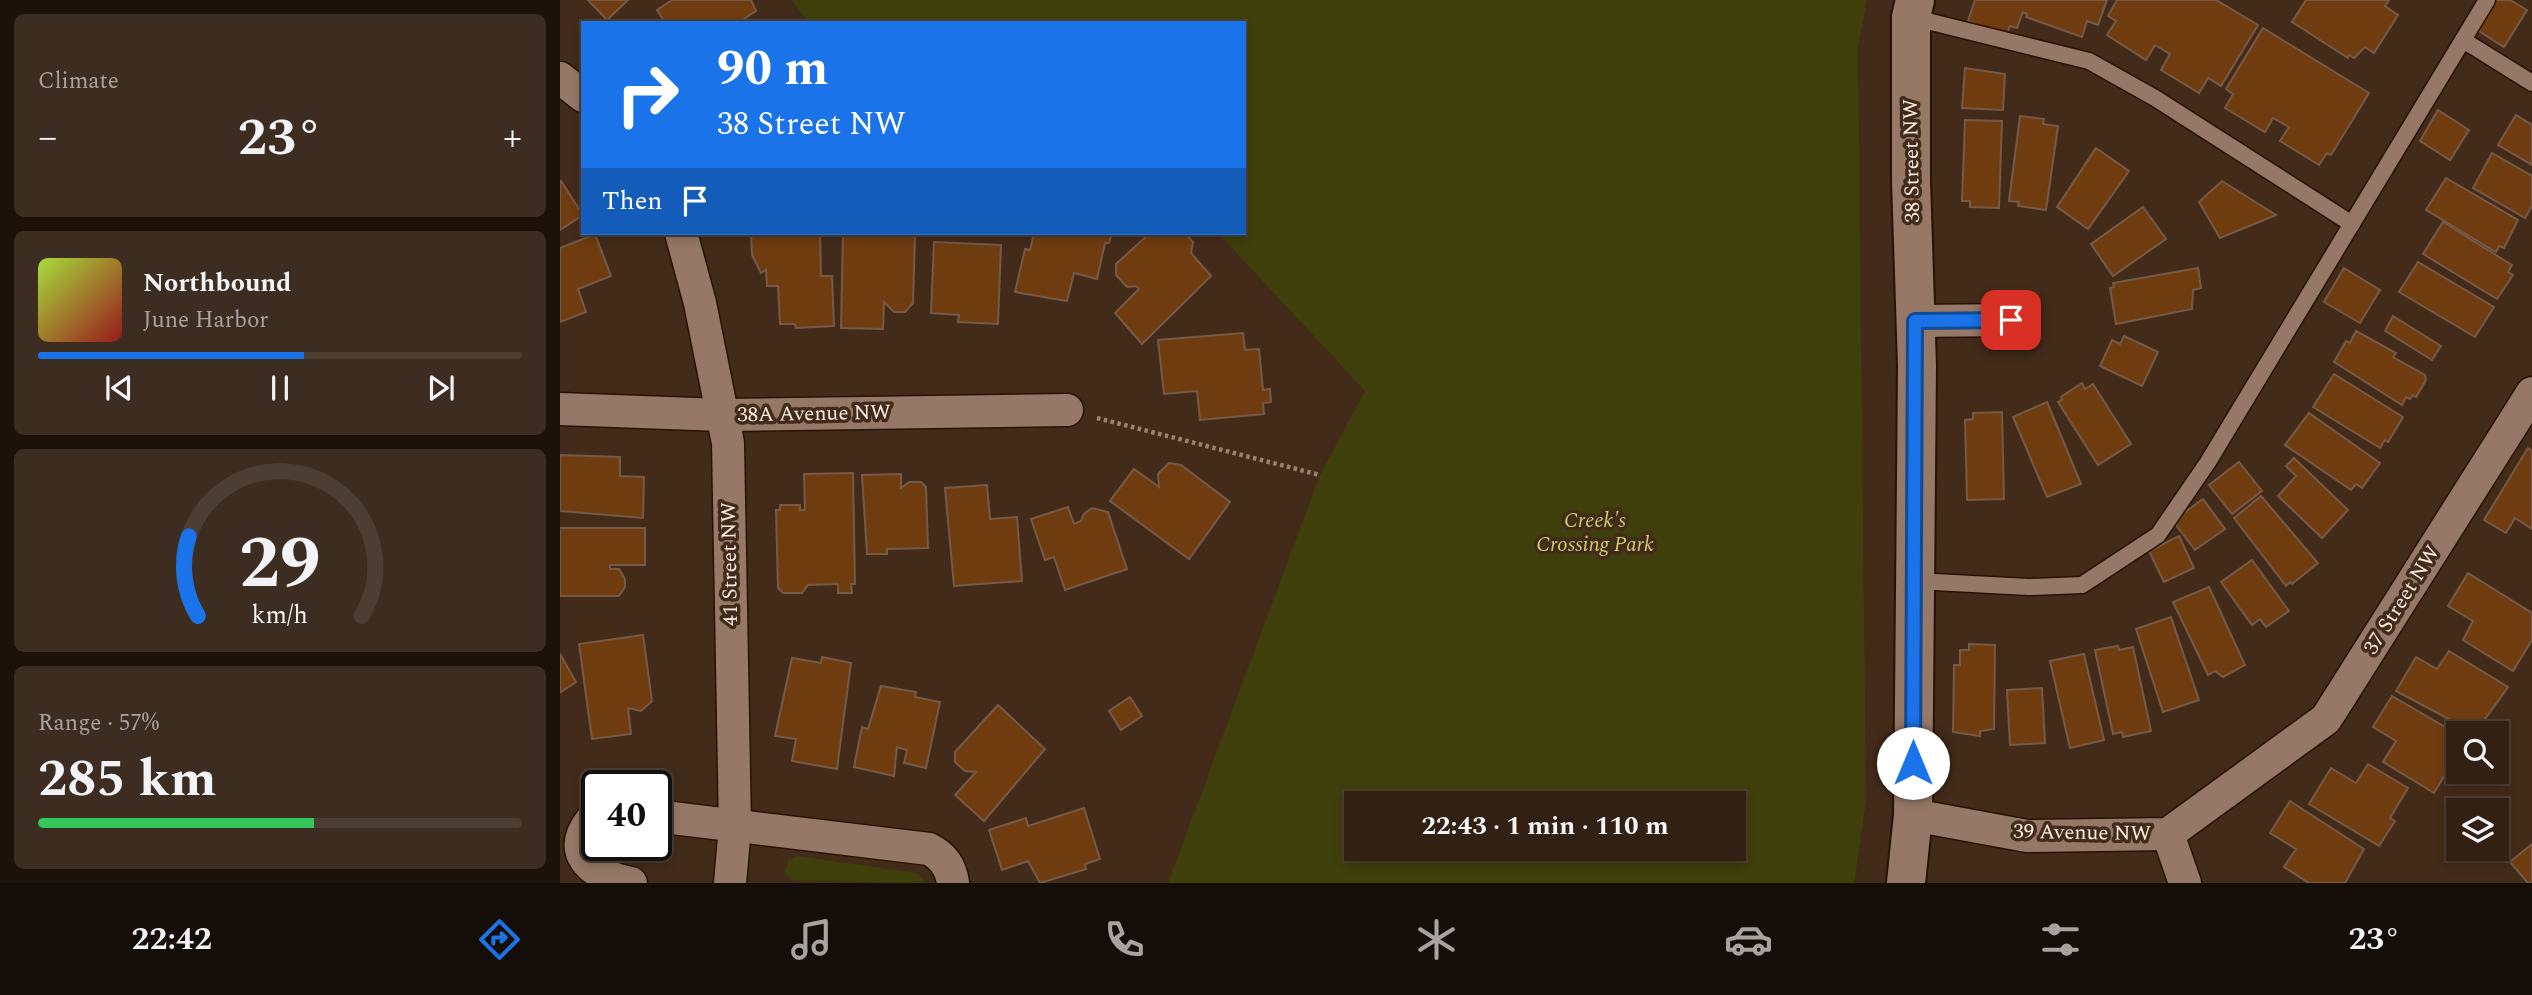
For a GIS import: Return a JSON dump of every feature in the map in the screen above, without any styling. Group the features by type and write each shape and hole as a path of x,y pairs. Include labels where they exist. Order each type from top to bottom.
{"street":[{"name":"38 Street NW","path":"1906,883 1913,815 1915,580 1915,321 1911,181 1913,8"},
{"path":"560,78 581,94"},
{"name":"41 Street NW","path":"682,235 700,303 728,443 735,827 730,883"},
{"path":"1915,321 2011,320"},
{"name":"37 Street NW","path":"2243,780 2326,719 2532,393"},
{"name":"38A Avenue NW","path":"560,409 722,415 1067,410"},
{"name":"39 Avenue NW","path":"1913,815 2027,836 2168,834 2243,780"},
{"path":"672,818 929,849 939,855 948,866 953,883"},
{"name":"39 Avenue NW","path":"2168,834 2185,883"},
{"path":"586,861 599,874 631,883"}],"lane":[{"path":"1915,580 2029,587 2082,585 2158,535 2208,462 2487,0"},
{"path":"1913,8 2089,61 2155,98 2352,224"},
{"path":"2463,40 2532,83"}],"path":[{"path":"1067,410 1320,475"}],"green space":[{"name":"Creek's Crossing Park","path":"792,0 1867,0 1858,48 1866,802 1854,883 1168,883 1320,475 1365,391 1220,235 1246,235 1246,21 808,21"},
{"path":"797,856 917,873 926,883 793,881 785,874 788,860"}],"building":[{"path":"588,0 628,0 607,20"},
{"path":"672,0 751,0 756,11 741,21 664,21 657,10"},
{"path":"1975,0 2107,0 2098,25 2087,21 2082,37 2026,17 2027,14 2023,12 2017,28 2010,26 2006,35 1968,21"},
{"path":"2117,0 2216,0 2258,25 2221,86 2208,78 2199,93 2161,70 2170,54 2155,45 2146,60 2107,35 2116,21 2108,16"},
{"path":"2306,0 2389,0 2385,6 2398,15 2374,53 2365,47 2354,58 2349,55 2348,58 2292,22"},
{"path":"2487,0 2510,0 2527,10 2504,47 2471,26"},
{"path":"2263,28 2369,93 2331,155 2327,153 2319,165 2280,141 2289,127 2273,118 2265,132 2225,108 2233,94 2226,89"},
{"path":"1965,68 2005,74 2003,110 1962,108"},
{"path":"2438,110 2469,130 2450,160 2420,141"},
{"path":"2516,115 2532,125 2532,165 2498,145"},
{"path":"2020,116 2044,119 2043,124 2058,126 2046,210 2018,206 2019,202 2009,201"},
{"path":"1965,120 2002,121 1999,208 1970,207 1970,201 1962,201"},
{"path":"2096,148 2129,171 2088,229 2057,207"},
{"path":"2492,153 2532,176 2532,206 2525,218 2473,188"},
{"path":"2446,178 2518,220 2504,248 2499,246 2496,252 2426,210"},
{"path":"2222,181 2276,215 2220,238 2199,202"},
{"path":"560,182 581,212 581,216 560,230"},
{"path":"2143,207 2166,239 2113,276 2091,244"},
{"path":"2443,222 2512,265 2508,272 2513,275 2497,299 2423,254"},
{"path":"595,235 611,276 578,289 586,312 560,322 560,248"},
{"path":"751,235 820,235 821,276 832,276 834,326 796,328 795,324 780,324 778,286 767,286 766,270 761,273 752,255"},
{"path":"843,235 915,236 913,303 905,312 894,312 884,302 883,329 841,328"},
{"path":"1034,235 1111,235 1109,243 1105,243 1097,279 1074,273 1067,301 1015,292 1025,249 1030,250"},
{"path":"1148,235 1187,235 1193,242 1191,253 1211,276 1142,344 1115,313 1139,289 1136,286 1127,287 1116,275 1116,264"},
{"path":"934,242 1001,245 998,324 958,322 959,315 931,313"},
{"path":"2418,262 2494,307 2475,337 2399,292"},
{"path":"2198,268 2201,288 2193,290 2192,309 2116,324 2110,288 2114,287 2113,283"},
{"path":"2344,268 2380,290 2360,323 2324,302"},
{"path":"2393,316 2441,346 2432,360 2385,331"},
{"path":"2356,331 2396,353 2393,357 2425,375 2426,380 2416,397 2406,397 2402,405 2334,362 2346,341 2350,343"},
{"path":"1243,333 1245,350 1259,349 1263,390 1270,389 1271,402 1263,403 1264,414 1200,420 1197,391 1164,394 1158,340"},
{"path":"2124,336 2158,352 2142,386 2100,366 2112,340 2120,344"},
{"path":"2334,374 2403,417 2388,442 2385,440 2380,448 2313,407"},
{"path":"2082,383 2085,389 2093,384 2131,444 2098,465 2058,402"},
{"path":"2047,402 2081,484 2047,497 2013,417"},
{"path":"2002,412 2004,499 1967,500 1965,420 1973,419 1973,413"},
{"path":"2309,413 2380,463 2362,488 2356,484 2351,490 2285,445"},
{"path":"2528,448 2532,451 2532,529 2515,518 2506,533 2484,520"},
{"path":"560,455 620,457 620,476 644,477 643,518 560,511"},
{"path":"2294,458 2348,510 2322,538 2278,496 2296,476 2286,466"},
{"path":"2239,462 2262,491 2232,514 2209,485"},
{"path":"1169,463 1181,465 1230,502 1189,559 1110,501 1134,469 1159,487 1158,474"},
{"path":"853,473 855,584 851,584 852,593 838,593 838,584 808,585 802,593 783,593 778,588 776,510 780,510 780,505 800,505 800,510 805,510 804,474"},
{"path":"901,474 901,488 909,482 921,482 926,487 928,548 887,549 887,554 867,554 862,475"},
{"path":"987,485 990,519 1017,517 1022,581 954,586 945,488"},
{"path":"2261,496 2318,563 2286,586 2234,518"},
{"path":"2203,499 2225,529 2195,550 2173,521"},
{"path":"1068,507 1074,524 1081,521 1084,514 1092,508 1108,512 1127,569 1065,590 1054,557 1045,560 1031,519"},
{"path":"560,528 645,528 645,565 610,565 610,569 619,569 625,579 625,587 619,596 560,596"},
{"path":"2179,536 2194,568 2164,582 2149,551"},
{"path":"2252,560 2289,611 2266,627 2260,619 2252,625 2221,582"},
{"path":"2468,573 2532,613 2532,640 2513,671 2463,640 2473,621 2448,606"},
{"path":"2209,587 2245,665 2223,677 2215,671 2208,675 2173,602"},
{"path":"2171,617 2199,700 2163,712 2136,629"},
{"path":"643,635 652,701 641,711 628,708 631,734 592,739 579,644"},
{"path":"1969,644 1995,645 1994,729 1980,731 1980,736 1953,732 1954,665 1960,665 1960,650 1969,650"},
{"path":"2118,646 2119,650 2133,647 2151,731 2123,737 2122,732 2113,734 2095,650"},
{"path":"2449,651 2508,687 2484,721 2452,721 2396,691 2416,657 2437,669"},
{"path":"560,654 576,682 561,692 560,690"},
{"path":"2084,654 2104,740 2070,748 2050,661"},
{"path":"822,657 851,663 837,769 792,761 796,739 775,736 792,658 821,663"},
{"path":"881,686 916,692 915,697 940,702 926,768 904,763 907,750 897,747 894,776 854,767 862,727 868,729"},
{"path":"2042,688 2045,743 2010,745 2007,690"},
{"path":"2392,696 2446,727 2446,773 2434,793 2383,762 2396,741 2373,727"},
{"path":"1130,697 1142,716 1121,730 1109,711"},
{"path":"998,705 1045,749 984,821 955,795 976,772 965,771 955,762 955,752"},
{"path":"2368,764 2408,788 2390,818 2395,821 2379,846 2309,804 2331,768 2356,783"},
{"path":"2290,801 2364,849 2345,883 2309,883 2284,867 2296,849 2270,833"},
{"path":"1084,808 1100,859 1085,864 1086,869 1040,883 1028,861 1002,870 989,830 1026,818 1028,826"},
{"path":"2532,844 2532,883 2528,883 2510,862"}],"route":[{"path":"1913,763 1917,366 1915,321 2011,320"}]}
